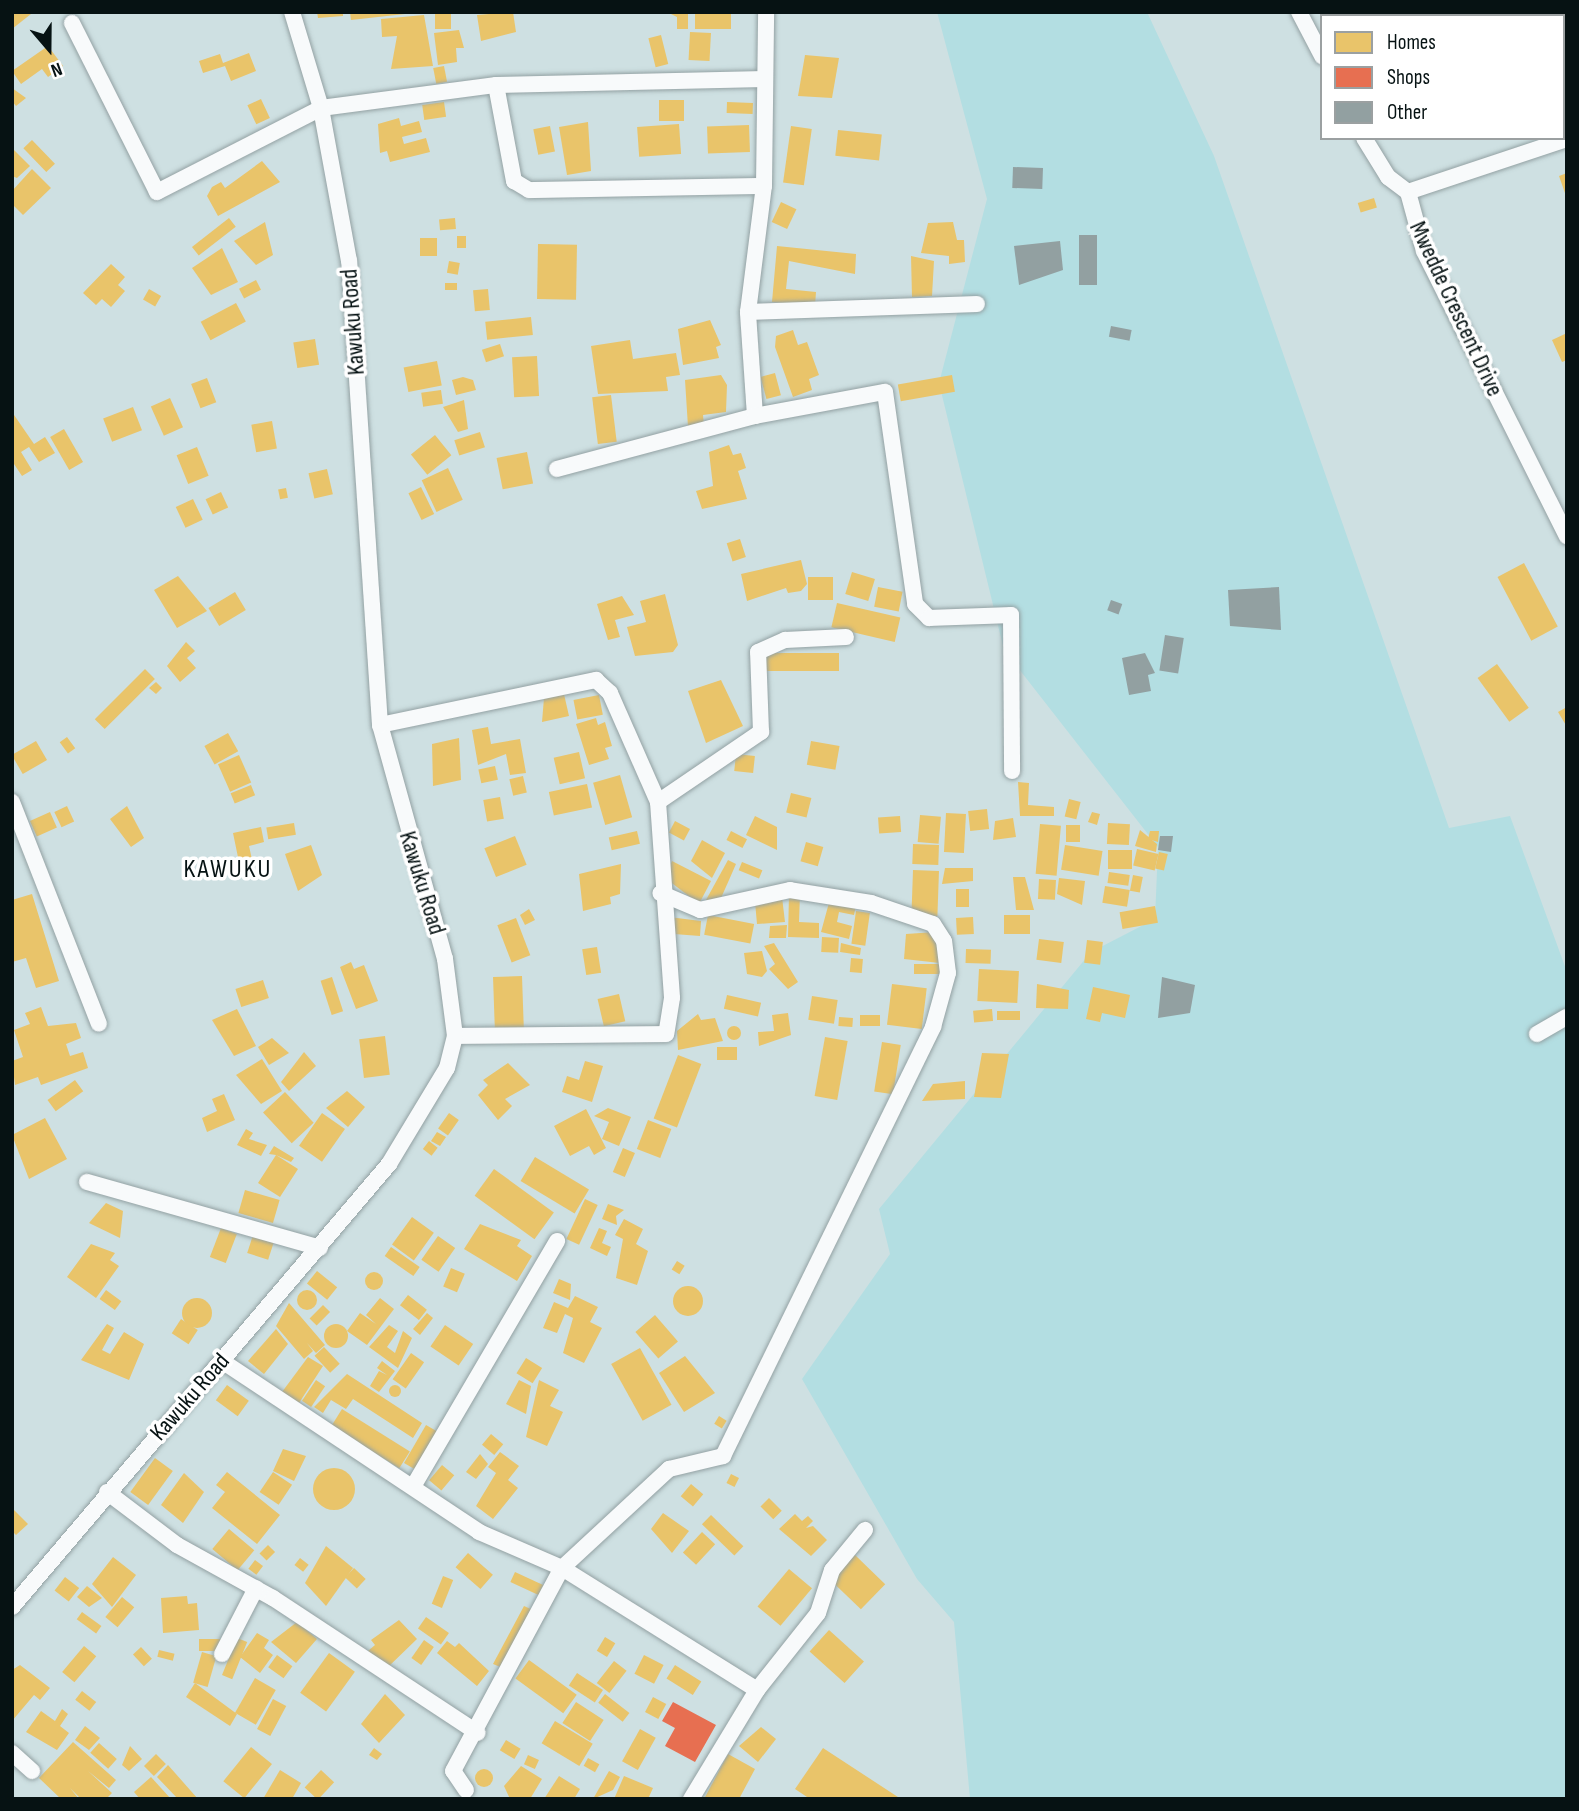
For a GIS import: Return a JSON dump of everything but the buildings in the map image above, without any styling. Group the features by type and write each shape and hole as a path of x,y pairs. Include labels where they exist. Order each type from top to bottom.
{"street":[{"name":"Kawuku Road","path":"12,1607 107,1492 320,1248 421,1116 455,1036 445,958 380,726 349,261 321,108 292,12"},
{"path":"755,416 748,312 764,186 766,12"},
{"path":"1299,12 1320,52"},
{"path":"72,23 157,192 321,108 496,85 765,79"},
{"path":"496,85 514,180 528,190 764,186"},
{"path":"1365,140 1388,177 1408,192"},
{"name":"Mwedde Crescent Drive","path":"1564,140 1408,192 1424,251 1567,536"},
{"path":"748,312 977,304"},
{"path":"556,469 755,416 885,392 915,604 929,618 1011,615 1012,771"},
{"path":"658,802 761,732 758,652 785,640 846,637"},
{"path":"380,726 596,680 610,693 658,802 660,893 672,998 666,1034 455,1036"},
{"path":"12,802 99,1024"},
{"path":"466,1790 453,1771 478,1733 562,1568 669,1469 723,1457 933,1027 948,973 933,924 871,903 790,890 700,910 660,893"},
{"path":"1537,1034 1567,1017"},
{"path":"87,1182 320,1248"},
{"path":"414,1485 557,1241"},
{"path":"222,1361 414,1485 479,1532 562,1568 757,1690"},
{"path":"107,1492 177,1545 256,1588 478,1733"},
{"path":"691,1799 757,1690 818,1613 832,1570 865,1530"},
{"path":"222,1654 256,1588"},
{"path":"12,1753 32,1771"}],"shaded area":[{"path":"937,12 1147,12 1214,156 1449,828 1510,816 1567,972 1567,1799 970,1799 954,1622 917,1579 802,1379 890,1254 879,1209 1091,952 1155,919 1158,847 1004,650 939,383 987,199"}],"district":[{"name":"KAWUKU","path":"228,870"}]}
